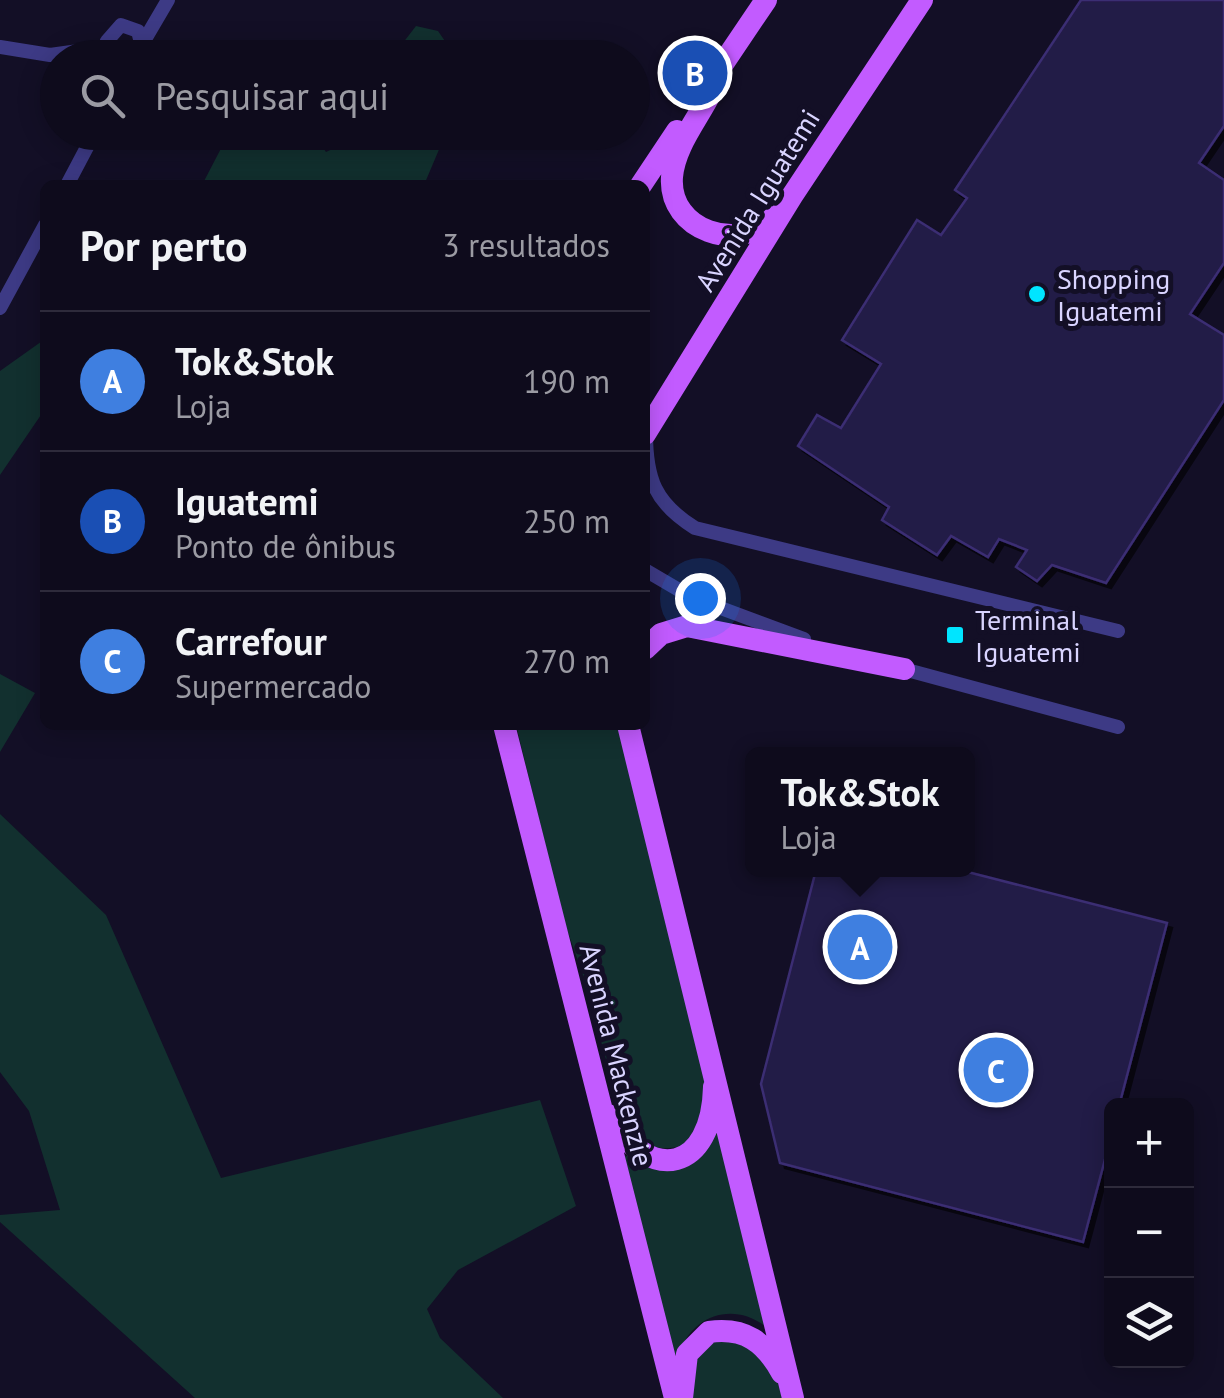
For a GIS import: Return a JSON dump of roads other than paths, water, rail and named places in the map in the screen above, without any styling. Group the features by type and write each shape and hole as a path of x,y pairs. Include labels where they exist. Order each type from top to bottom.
{"main road":[{"path":"888,53 900,18 900,0"},
{"name":"Avenida Iguatemi","path":"650,425 792,196 922,0"},
{"path":"643,180 720,70 756,6"},
{"path":"720,70 713,95 673,169 671,183 681,209 708,232 725,237 746,236 766,226 792,196"},
{"path":"650,644 661,634 687,626 904,670"},
{"name":"Avenida Mackenzie","path":"505,730 678,1398"},
{"path":"629,730 715,1065 792,1393"},
{"path":"598,1099 619,1134 638,1153 654,1160 680,1158 698,1148 708,1134 715,1065"},
{"path":"678,1398 687,1354 709,1332 725,1330 764,1345 792,1393"}],"street":[{"path":"145,40 168,0"},
{"path":"112,40 112,30 127,25 140,34 139,40"},
{"path":"0,47 40,53"},
{"path":"70,180 85,150"},
{"path":"0,308 40,234"},
{"path":"650,483 652,491 695,528 1118,631"},
{"path":"650,573 691,597 771,630 1118,727"}],"place":[{"name":"Iguatemi","path":"695,73"},
{"name":"Shopping Iguatemi","path":"1037,294"},
{"name":"Terminal Iguatemi","path":"955,635"},
{"name":"Tok&Stok","path":"860,947"},
{"name":"Carrefour","path":"996,1070"}]}
